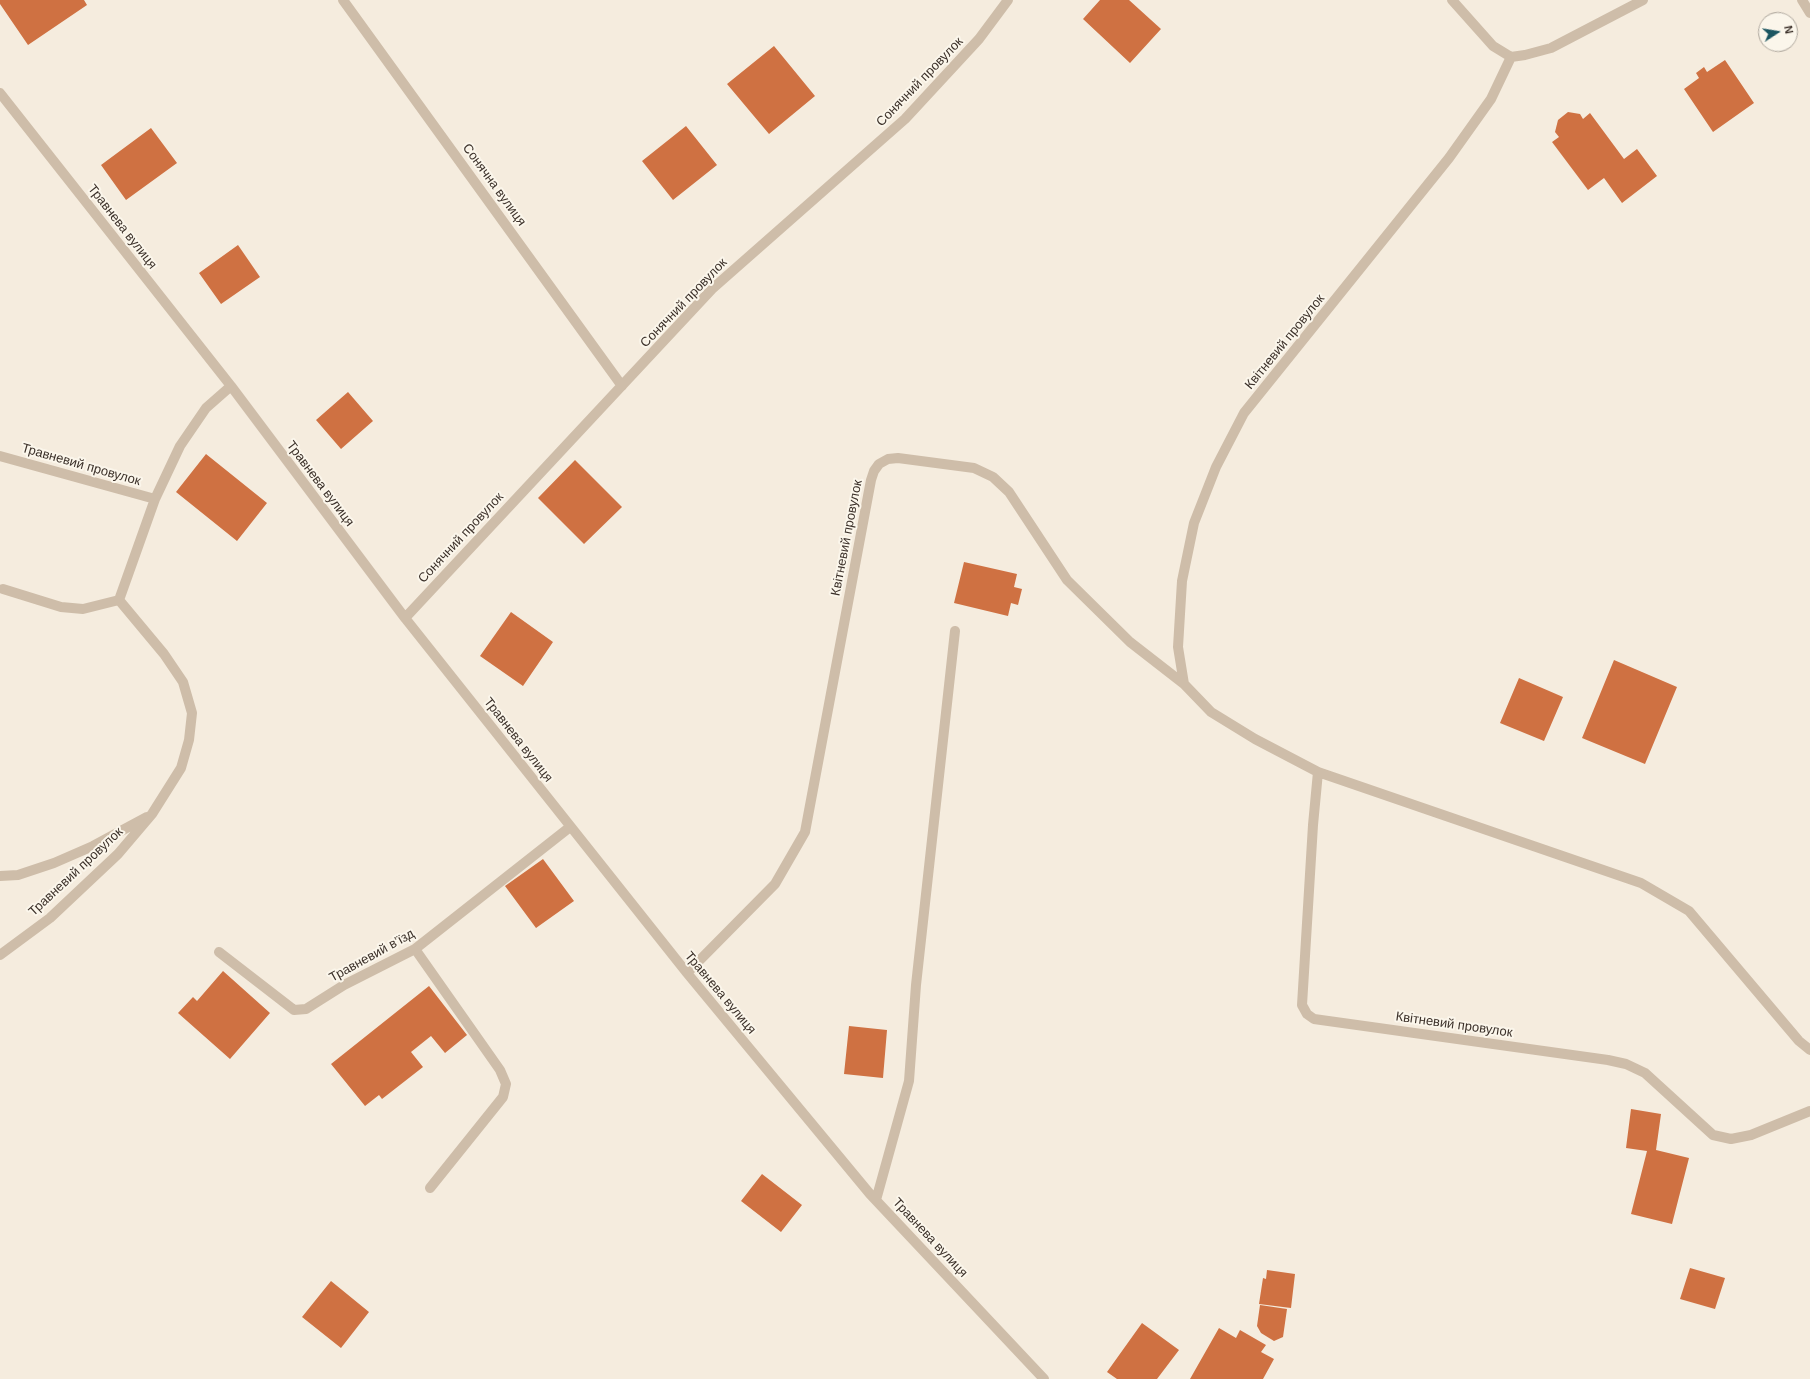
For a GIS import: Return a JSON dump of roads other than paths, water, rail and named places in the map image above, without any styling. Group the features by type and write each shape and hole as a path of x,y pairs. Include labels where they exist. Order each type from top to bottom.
{"street":[{"name":"Сонячна вулиця","path":"343,0 622,386"},
{"name":"Сонячний провулок","path":"405,618 712,289 905,119 979,39 1008,0"},
{"path":"1452,0 1493,46 1511,57 1525,56 1551,48 1643,0"},
{"path":"1802,0 1810,14"},
{"name":"Квітневий провулок","path":"1184,684 1178,647 1182,581 1192,530 1216,467 1244,413 1449,158 1491,99 1511,57"},
{"name":"Травнева вулиця","path":"0,93 231,386 405,618 687,973 876,1200 1044,1379"},
{"name":"Травневий провулок","path":"0,955 50,918 118,854 152,814 181,768 189,740 192,712 183,682 164,654 119,600 154,499 180,446 206,408 231,386"},
{"name":"Травневий провулок","path":"0,456 154,499"},
{"name":"Квітневий провулок","path":"687,973 775,884 805,832 871,480 874,471 879,464 888,459 898,458 974,468 993,477 1009,492 1067,580 1130,642 1184,684 1211,712 1255,738 1318,772 1641,883 1690,911 1799,1041 1810,1050"},
{"path":"2,589 61,607 83,609 119,600"},
{"path":"876,1200 909,1081 916,985 955,632"},
{"name":"Квітневий провулок","path":"1318,772 1313,825 1302,1005 1307,1014 1314,1019 1608,1060 1626,1064 1645,1073 1713,1135 1732,1139 1751,1135 1810,1111"},
{"path":"0,876 18,875 54,864 93,846 152,814"},
{"name":"Травневий в’їзд","path":"219,952 294,1010 306,1009 344,985 415,949 570,827"},
{"path":"415,949 500,1070 506,1084 503,1096 430,1188"}]}
